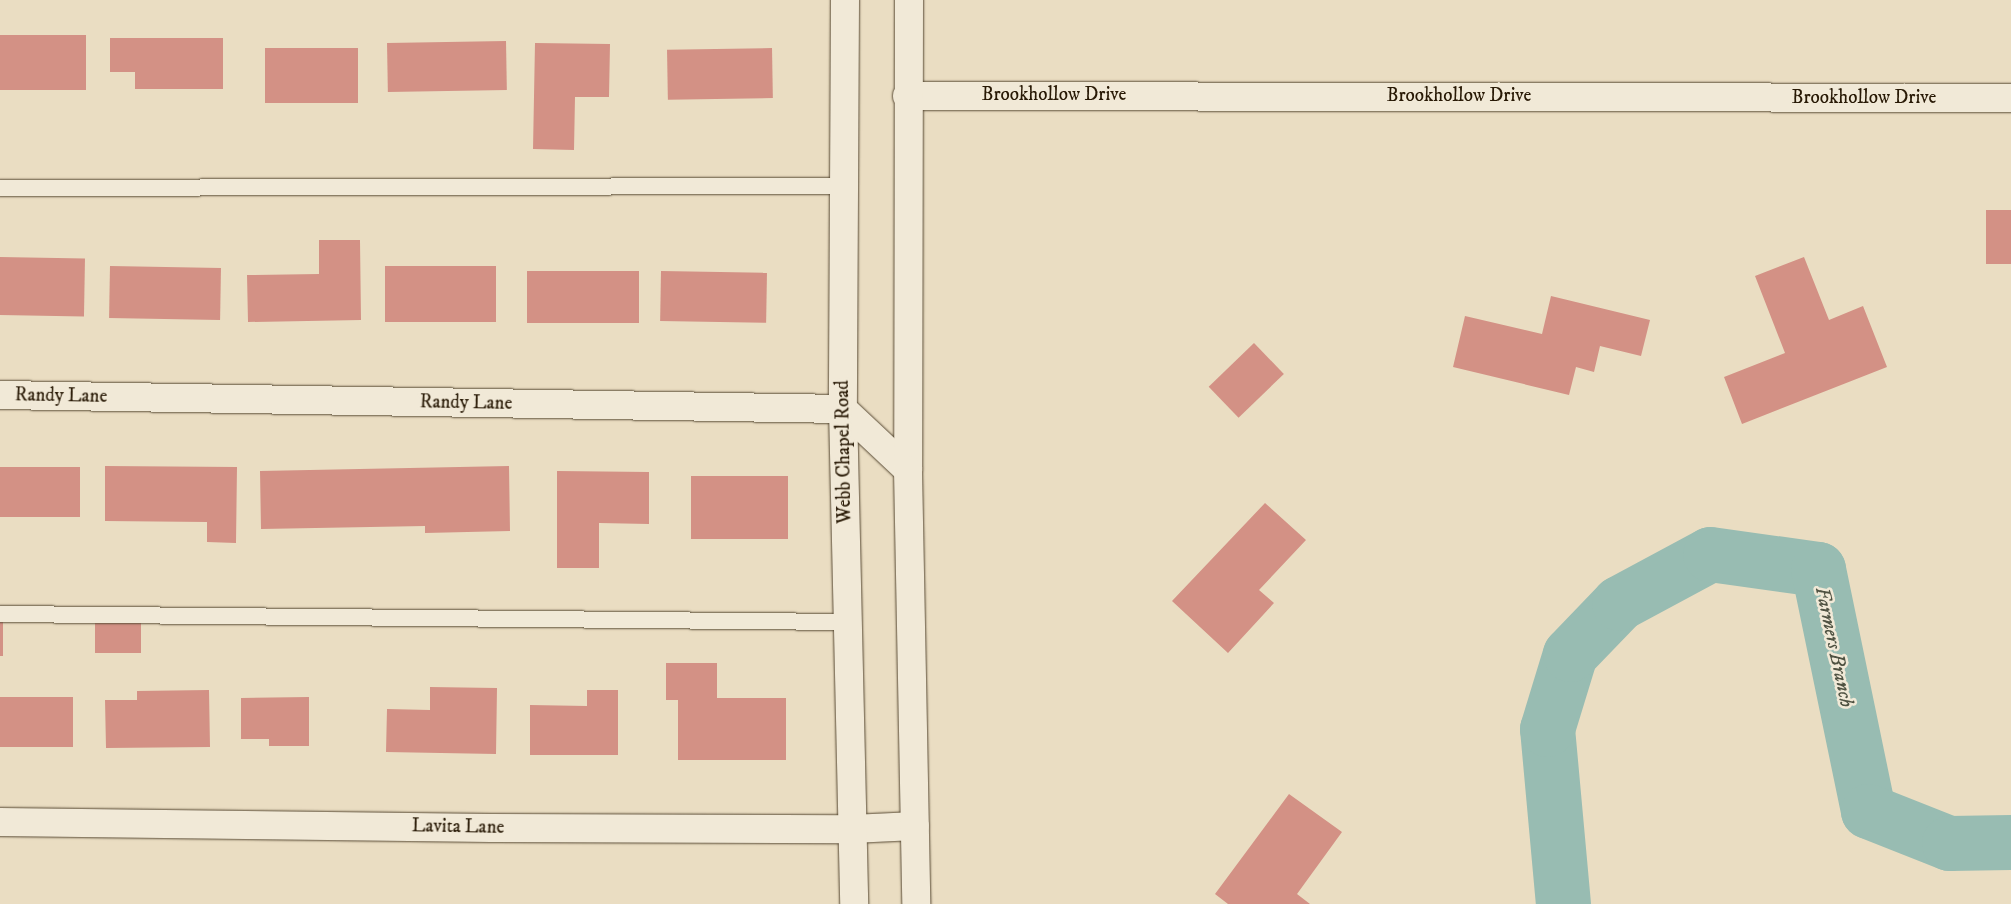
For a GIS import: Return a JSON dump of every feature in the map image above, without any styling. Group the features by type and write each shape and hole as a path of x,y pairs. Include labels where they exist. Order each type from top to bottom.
{"street":[{"name":"Webb Chapel Road","path":"845,0 843,409 854,904"},
{"path":"909,0 907,96 908,470 916,904"},
{"name":"Brookhollow Drive","path":"907,96 2011,98"},
{"name":"Randy Lane","path":"0,395 843,409"},
{"path":"843,409 908,470"},
{"name":"Lavita Lane","path":"0,822 852,829 915,826"}],"lane":[{"path":"0,188 844,186"},
{"path":"0,614 848,622"}],"building":[{"path":"0,35 86,35 86,90 0,90"},
{"path":"110,38 223,38 223,89 135,89 135,72 110,72"},
{"path":"506,41 507,90 388,92 387,43"},
{"path":"535,43 610,44 609,97 575,97 574,150 533,149"},
{"path":"265,48 358,48 358,103 265,103"},
{"path":"772,48 773,98 668,100 667,50"},
{"path":"1986,210 2011,210 2011,264 1986,264"},
{"path":"319,240 360,240 361,320 248,322 247,275 319,274"},
{"path":"0,257 85,258 84,316 0,315"},
{"path":"1804,257 1829,320 1863,306 1887,367 1742,424 1724,377 1785,353 1755,276"},
{"path":"110,266 221,268 220,320 109,318"},
{"path":"385,266 496,266 496,322 385,322"},
{"path":"527,271 639,271 639,323 527,323"},
{"path":"661,271 767,273 766,323 660,321"},
{"path":"1551,296 1650,320 1641,356 1600,346 1594,372 1576,367 1569,395 1453,367 1465,316 1542,334"},
{"path":"1254,343 1284,374 1239,418 1209,387"},
{"path":"105,466 237,467 236,543 207,542 207,522 105,521"},
{"path":"509,466 510,531 425,533 425,526 261,529 260,471"},
{"path":"0,467 80,467 80,517 0,517"},
{"path":"557,471 649,472 649,524 599,523 599,568 557,568"},
{"path":"691,476 788,476 788,539 691,539"},
{"path":"1265,503 1306,540 1259,590 1274,603 1228,653 1172,601"},
{"path":"0,616 3,616 3,656 0,656"},
{"path":"95,616 141,616 141,653 95,653"},
{"path":"666,663 717,663 717,698 786,698 786,760 678,760 678,700 666,700"},
{"path":"430,687 497,688 496,754 386,752 387,709 430,710"},
{"path":"209,690 210,747 106,748 105,700 137,700 137,691"},
{"path":"587,690 618,690 618,755 530,755 530,705 587,706"},
{"path":"0,697 73,697 73,747 0,747"},
{"path":"309,697 309,746 269,746 269,739 241,739 241,698"},
{"path":"1289,794 1342,832 1297,894 1310,904 1228,904 1215,894"}],"waterway":[{"name":"Farmers Branch","path":"1563,904 1547,729 1570,654 1619,603 1710,554 1818,569 1868,811 1949,843 2011,842"}]}
